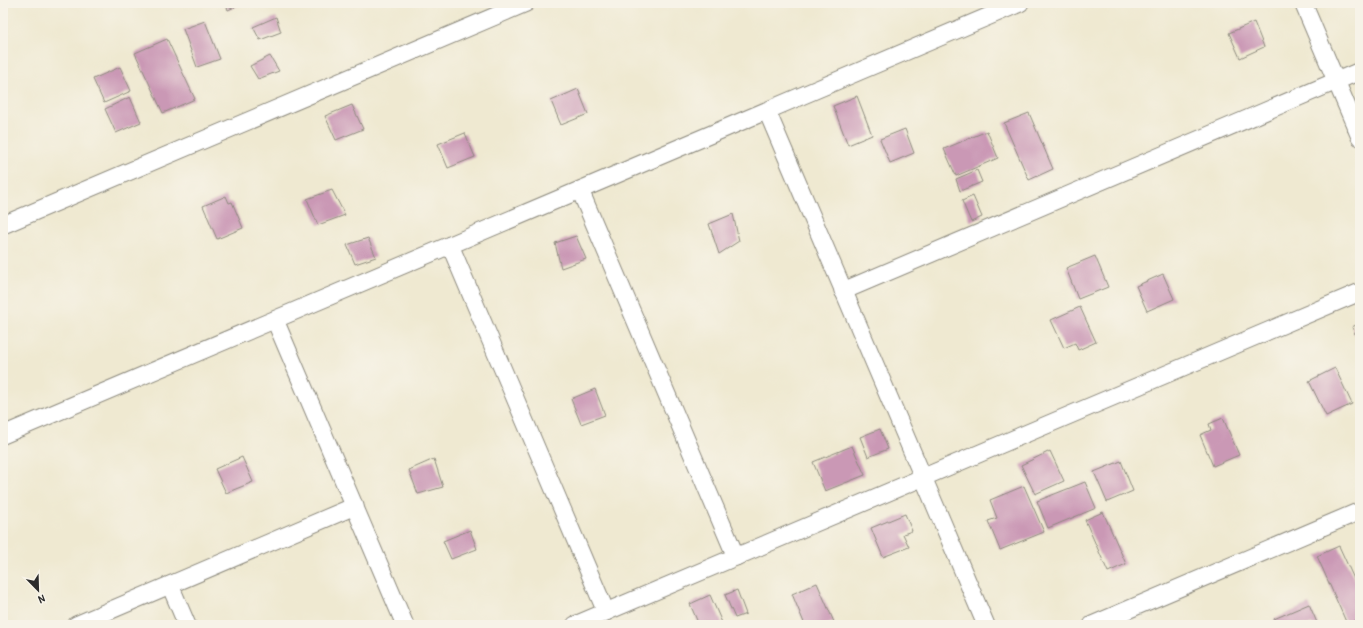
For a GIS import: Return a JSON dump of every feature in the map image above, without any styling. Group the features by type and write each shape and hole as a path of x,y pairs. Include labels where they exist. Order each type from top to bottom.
{"street":[{"path":"3,225 526,3"},
{"path":"3,436 1020,3"},
{"path":"1303,3 1360,137"},
{"path":"843,291 1360,71"},
{"path":"767,111 986,625"},
{"path":"580,190 736,557"},
{"path":"450,245 606,612"},
{"path":"575,625 1360,292"},
{"path":"275,320 405,625"},
{"path":"76,625 355,506"},
{"path":"1092,625 1360,511"},
{"path":"170,585 187,625"}],"building":[{"path":"225,3 244,3 228,10"},
{"path":"276,17 281,32 260,40 253,27"},
{"path":"205,21 220,59 197,67 183,29"},
{"path":"1254,22 1264,47 1240,58 1229,33"},
{"path":"167,39 195,99 163,113 135,53"},
{"path":"270,56 279,71 258,79 250,66"},
{"path":"120,67 131,91 104,103 93,79"},
{"path":"578,89 588,114 561,125 551,101"},
{"path":"857,96 872,135 848,145 833,106"},
{"path":"130,97 141,122 116,133 105,109"},
{"path":"352,105 363,129 336,140 325,116"},
{"path":"1029,113 1053,169 1029,180 1004,123"},
{"path":"905,129 914,153 890,163 880,139"},
{"path":"987,131 998,158 956,176 944,149"},
{"path":"465,133 475,157 448,168 438,144"},
{"path":"977,170 982,182 960,191 956,179"},
{"path":"332,190 345,215 318,225 307,199"},
{"path":"226,196 229,203 232,202 243,228 217,239 203,206"},
{"path":"973,196 982,217 971,222 962,201"},
{"path":"733,214 739,241 719,254 709,224"},
{"path":"576,236 586,259 561,268 555,243"},
{"path":"368,238 376,257 355,264 347,245"},
{"path":"1095,256 1108,287 1078,299 1066,268"},
{"path":"1163,274 1174,299 1147,311 1136,286"},
{"path":"1080,307 1096,342 1078,350 1075,343 1064,348 1051,320"},
{"path":"1360,323 1360,346 1352,327"},
{"path":"1335,368 1352,404 1326,416 1309,381"},
{"path":"595,389 605,415 581,424 571,399"},
{"path":"1223,418 1239,455 1213,466 1200,435 1211,430 1209,424"},
{"path":"880,429 888,449 868,457 860,437"},
{"path":"852,446 865,475 825,491 813,462"},
{"path":"1050,451 1064,481 1035,494 1021,465"},
{"path":"242,457 253,482 226,493 215,469"},
{"path":"434,459 443,487 418,494 409,470"},
{"path":"1121,461 1133,491 1107,502 1094,472"},
{"path":"1085,482 1096,508 1048,528 1037,501"},
{"path":"1024,486 1044,532 1000,550 988,521 997,518 990,500"},
{"path":"1103,512 1126,564 1108,572 1085,520"},
{"path":"905,514 912,531 903,534 909,547 883,557 871,528"},
{"path":"470,530 477,549 451,559 443,541"},
{"path":"1339,546 1360,592 1360,618 1347,624 1317,556"},
{"path":"817,583 834,622 825,625 805,625 792,594"},
{"path":"737,590 746,614 735,618 725,595"},
{"path":"710,595 723,625 699,625 690,604"},
{"path":"1309,604 1318,625 1277,625 1274,619"}]}
